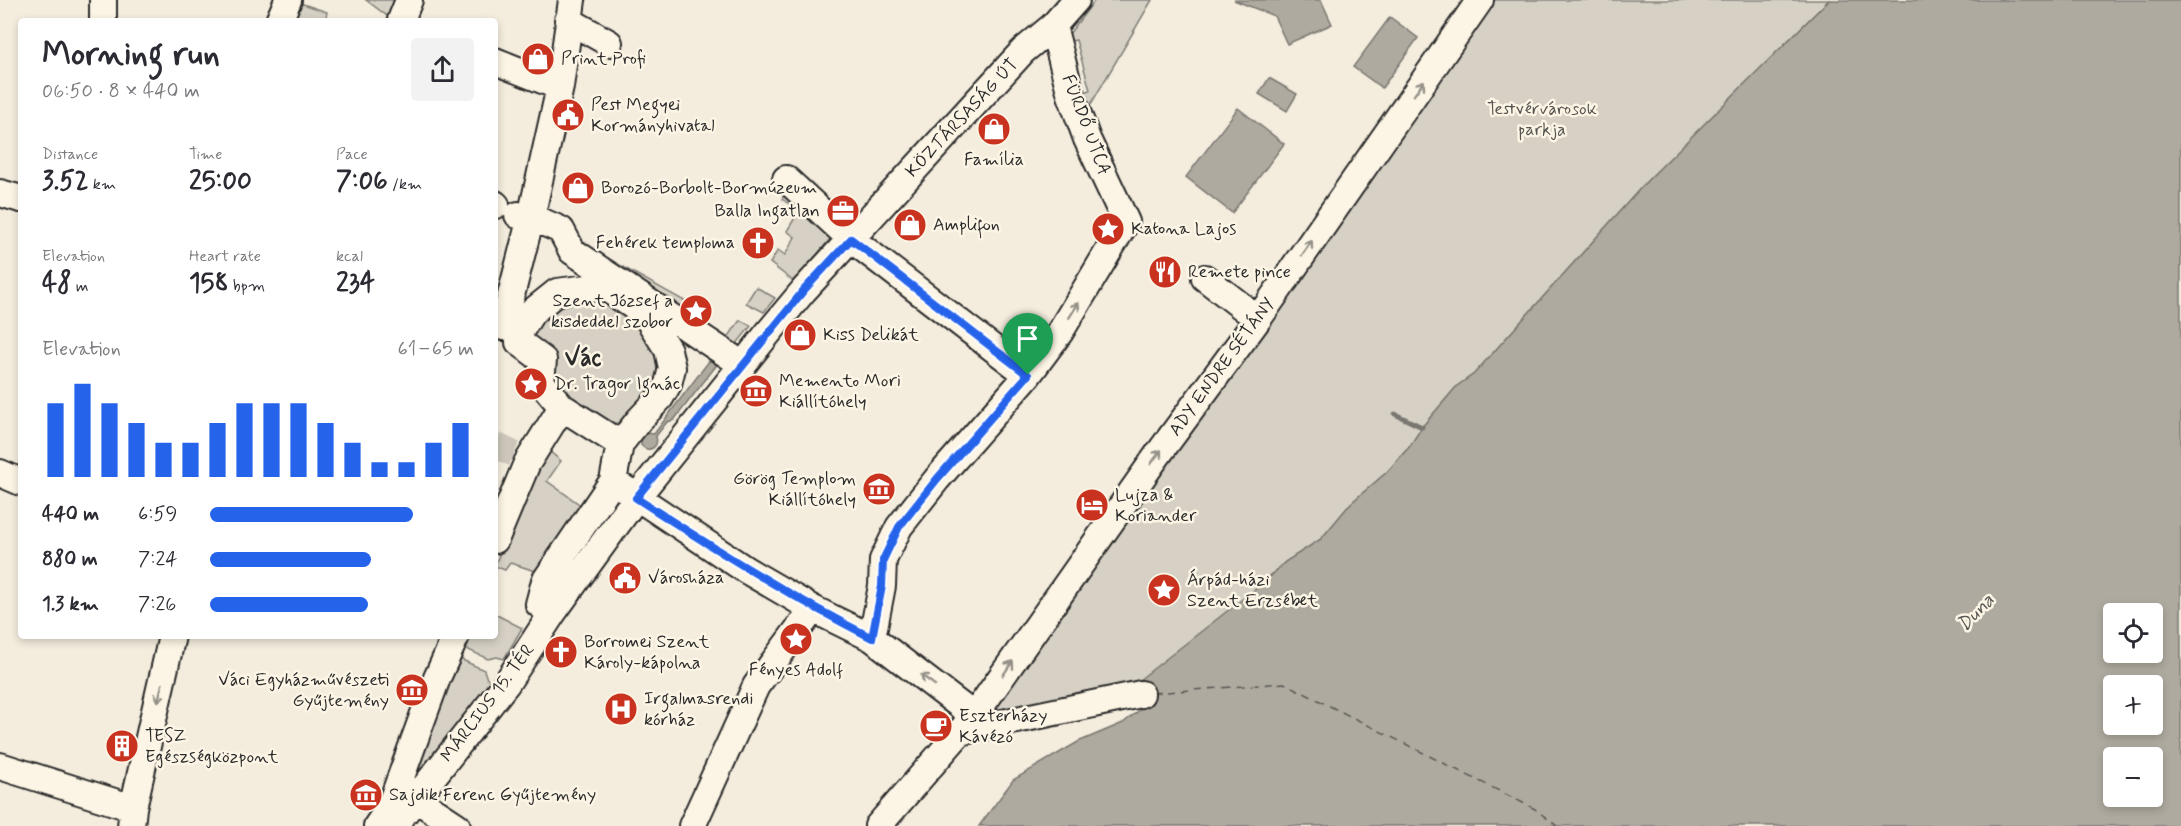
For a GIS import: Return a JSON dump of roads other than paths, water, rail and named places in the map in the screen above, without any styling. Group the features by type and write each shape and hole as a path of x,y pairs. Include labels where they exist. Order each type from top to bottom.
{"street":[{"path":"103,0 103,18"},
{"path":"280,18 288,0"},
{"path":"402,18 410,0"},
{"name":"KÖZTÁRSASÁG ÚT","path":"851,239 1023,51 1053,26 1076,0"},
{"name":"ADY ENDRE SÉTÁNY","path":"878,826 967,724 1157,456 1258,319 1480,0"},
{"path":"570,10 609,43"},
{"path":"570,10 558,95 510,210 506,327 519,342 545,360 540,382 562,407 620,444"},
{"name":"FÜRDŐ UTCA","path":"1028,375 1060,332 1126,222 1087,139 1071,95 1053,26"},
{"path":"498,63 558,95"},
{"path":"786,178 851,239 1028,375 937,479 899,527 883,560 882,586 872,638"},
{"path":"0,193 18,198"},
{"path":"510,210 561,230 572,251 743,365"},
{"name":"MÁRCIUS 15. TÉR","path":"422,804 552,614 636,498 804,290 851,239"},
{"path":"1205,278 1258,319"},
{"path":"506,327 532,312 558,292 603,286 630,309 645,314 668,350 672,368 668,384 655,396 620,444 613,481 545,581 539,604 552,614"},
{"path":"498,530 520,458 562,407"},
{"path":"0,473 18,481"},
{"path":"613,481 747,570 813,609 872,638 967,724 1141,694"},
{"path":"692,826 756,686 813,609"},
{"path":"6,768 132,817 171,639"},
{"name":"MÁRCIUS 15. TÉR","path":"387,820 437,678 455,639"},
{"path":"387,820 422,804 457,826"}],"water":[{"path":"1234,0 1321,0 1332,24 1287,44 1274,16"},
{"name":"Duna","path":"1829,0 2181,0 2181,826 979,826 1013,780 1078,742 1123,723 1142,708 1139,680 1267,580 1285,562 1321,539 1351,503 1387,472 1457,386 1474,374 1647,181"},
{"path":"1390,17 1418,38 1382,88 1353,67"},
{"path":"1269,78 1297,94 1287,111 1259,94"},
{"path":"1238,108 1284,144 1232,213 1186,177"},
{"path":"709,361 719,362 674,420 667,422 656,436 655,446 650,449 644,448 641,445 641,437 646,433 654,434"}],"waterway":[{"path":"1395,414 1422,427"}],"tunnel":[{"path":"498,446 514,454"}],"place":[{"name":"Print Profi","path":"538,59"},
{"name":"Pest Megyei Kormányhivatal","path":"568,115"},
{"name":"Família","path":"994,129"},
{"name":"Borozó-Borbolt-Bormúzeum","path":"578,188"},
{"name":"Balla Ingatlan","path":"843,211"},
{"name":"Amplifon","path":"910,225"},
{"name":"Katona Lajos","path":"1108,229"},
{"name":"Fehérek temploma","path":"758,243"},
{"name":"Remete pince","path":"1165,272"},
{"name":"Szent József a kisdeddel szobor","path":"696,311"},
{"name":"Kiss Delikát","path":"800,335"},
{"name":"Dr. Tragor Ignác","path":"531,384"},
{"name":"Memento Mori Kiállítóhely","path":"756,391"},
{"name":"Görög Templom Kiállítóhely","path":"879,489"},
{"name":"Lujza & Koriander","path":"1092,505"},
{"name":"Városháza","path":"625,578"},
{"name":"Árpád-házi Szent Erzsébet","path":"1164,590"},
{"name":"Fényes Adolf","path":"796,639"},
{"name":"Borromei Szent Károly-kápolna","path":"561,652"},
{"name":"Váci Egyházművészeti Gyűjtemény","path":"412,690"},
{"name":"Irgalmasrendi kórház","path":"621,709"},
{"name":"Eszterházy Kávézó","path":"936,726"},
{"name":"TESZ Egészségközpont","path":"122,746"},
{"name":"Sajdik Ferenc Gyűjtemény","path":"366,795"}],"district":[{"name":"Vác","path":"583,358"}],"park label":[{"name":"Testvérvárosok parkja","path":"1542,119"}]}
